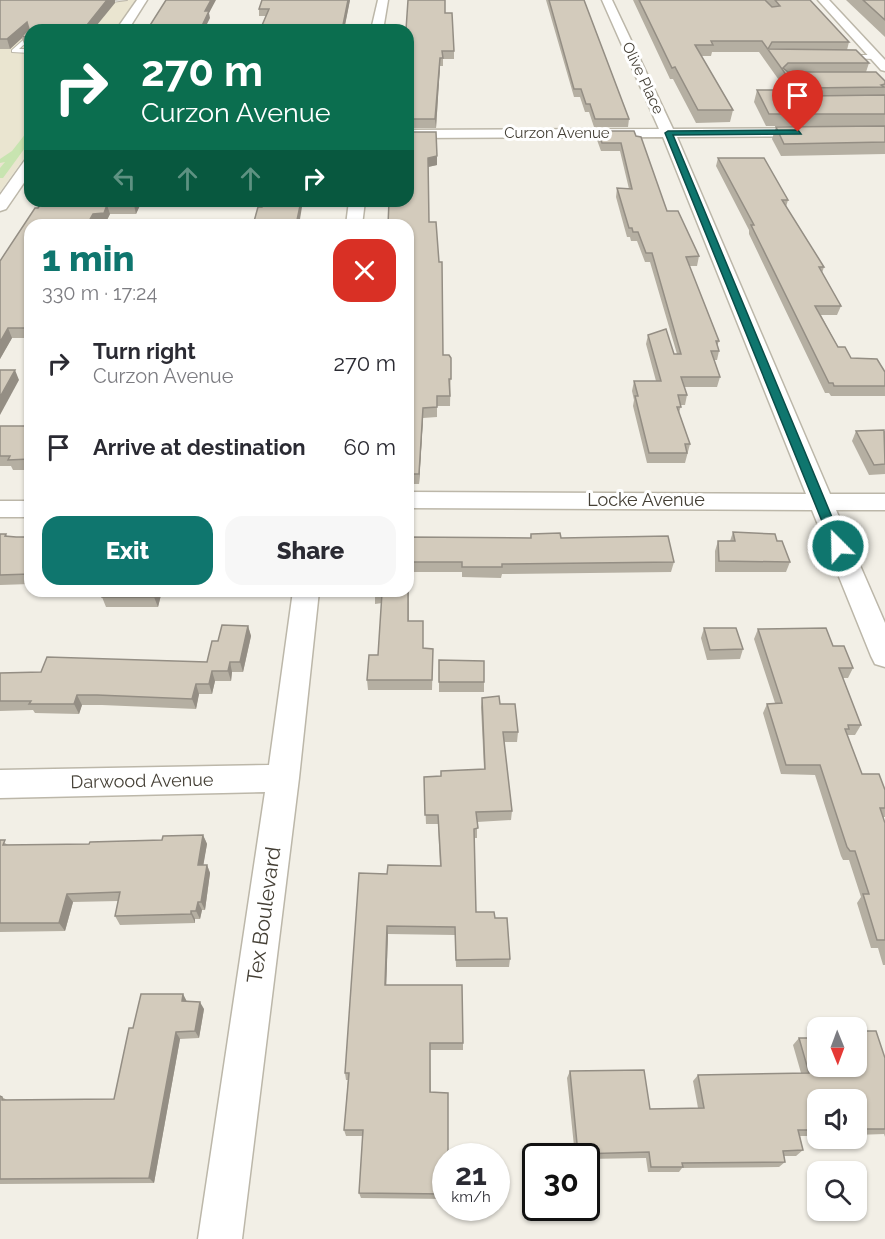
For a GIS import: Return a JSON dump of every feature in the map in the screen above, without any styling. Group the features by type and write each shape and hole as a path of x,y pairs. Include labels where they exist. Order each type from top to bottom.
{"street":[{"path":"126,24 142,0"},
{"path":"378,24 383,0"},
{"name":"Olive Place","path":"607,0 668,133 885,656"},
{"path":"823,0 881,63"},
{"name":"Curzon Avenue","path":"414,134 885,132"},
{"path":"0,206 24,172"},
{"name":"Locke Avenue","path":"414,500 885,502"},
{"path":"0,509 24,508"},
{"name":"Tex Boulevard","path":"220,1239 305,597"},
{"name":"Darwood Avenue","path":"0,784 283,778"}],"lane":[{"path":"87,2 124,0"},
{"path":"24,42 14,51 24,51"},
{"path":"839,57 881,63"}],"shaded area":[{"path":"0,0 137,0 119,24 24,24 24,158 0,192"}],"green space":[{"path":"24,136 24,149 3,178 0,178 0,168 5,162 0,163 0,159 12,151"}],"building":[{"path":"0,0 107,0 88,24 28,24 27,22 7,39 0,39"},
{"path":"166,0 211,0 205,11 209,11 203,24 151,24"},
{"path":"262,0 348,0 343,24 263,24 269,9 259,9"},
{"path":"408,0 445,0 445,13 452,13 454,51 442,51 443,58 440,58 435,119 414,119 414,24 406,24"},
{"path":"549,0 584,0 629,119 595,119 590,104 586,104 581,89 574,89"},
{"path":"639,0 765,0 772,7 780,6 775,0 810,0 849,42 772,42 768,49 856,50 869,63 788,63 783,68 788,72 876,72 885,81 885,84 881,85 884,87 808,88 803,93 808,96 885,95 885,114 769,114 757,90 797,90 762,41 711,41 713,45 695,45 733,110 698,110 675,67 672,68"},
{"path":"863,0 885,0 885,20"},
{"path":"885,126 885,142 784,144 776,127"},
{"path":"598,131 634,131 636,136 641,137 667,211 678,211 699,256 686,257 719,341 716,341 719,351 711,351 720,377 681,377 687,395 678,395 681,407 677,407 690,444 685,444 687,453 649,453 635,396 638,396 634,381 661,381 648,335 666,329 674,354 681,354 652,253 646,253 638,232 633,232 632,228 629,228 617,188 632,189 621,143 602,143"},
{"path":"414,132 436,132 437,156 428,158 429,222 436,222 439,262 442,262 443,355 449,355 451,358 451,379 449,379 450,396 437,396 437,407 423,408 419,474 414,474 414,219 388,219 389,207 414,207"},
{"path":"718,158 764,158 788,200 782,200 824,267 819,267 841,306 815,306 838,347 845,347 851,358 877,359 885,372 885,386 834,386 833,383 829,383 751,225 754,225"},
{"path":"106,207 104,213 93,214 90,219 28,219 35,208"},
{"path":"258,207 300,207 297,219 255,219"},
{"path":"24,225 24,328 8,328 0,342 0,261"},
{"path":"0,370 15,370 0,397"},
{"path":"0,426 24,426 24,459 8,460 10,456 0,456"},
{"path":"884,430 885,464 874,465 856,431"},
{"path":"733,532 775,534 777,541 782,541 790,562 719,561 718,541 735,541"},
{"path":"560,533 561,538 668,536 674,562 502,564 502,567 462,567 462,562 414,562 414,537 531,538 531,534"},
{"path":"0,534 24,537 24,574 0,575"},
{"path":"382,597 408,597 408,621 423,621 423,648 433,649 432,680 367,680 369,655 378,655"},
{"path":"222,625 248,626 240,662 230,662 228,671 212,671 209,684 196,684 192,699 77,695 74,704 29,704 31,701 0,701 0,673 41,672 47,657 207,662 212,641 218,641"},
{"path":"704,628 736,628 743,649 710,650"},
{"path":"826,628 833,646 844,646 853,668 839,668 861,725 848,725 849,729 845,729 862,774 879,774 885,790 885,808 880,808 885,823 885,940 877,940 863,894 869,894 855,851 850,851 847,847 820,765 786,765 767,704 782,703 758,629"},
{"path":"439,660 484,661 484,682 439,682"},
{"path":"499,696 500,704 515,704 518,732 503,732 512,811 476,812 478,828 474,829 476,912 494,912 495,918 507,918 510,959 456,960 455,927 387,926 385,985 462,985 463,1043 430,1043 430,1092 448,1093 448,1143 432,1143 432,1194 359,1193 363,1130 344,1130 349,1073 345,1073 359,873 387,874 388,865 441,866 438,815 425,815 424,777 441,776 441,771 485,769 482,698"},
{"path":"203,835 198,865 207,865 201,902 198,902 196,911 191,911 191,914 115,916 120,892 67,894 59,923 0,923 0,840 5,840 3,845 89,844 90,842 162,840 163,836"},
{"path":"141,994 183,994 182,1001 200,1002 195,1031 176,1032 149,1178 0,1179 0,1096 2,1100 114,1099 129,1028 133,1028"},
{"path":"867,1031 876,1031 885,1058 885,1129 867,1129 867,1089 807,1089 807,1130 798,1130 803,1150 783,1151 785,1162 682,1163 683,1167 651,1167 649,1152 600,1153 600,1143 577,1143 570,1071 644,1070 650,1109 704,1108 698,1075 807,1073 807,1077 867,1077"},
{"path":"799,1038 807,1038 807,1066"}],"route":[{"path":"798,132 668,133 838,546"}]}
